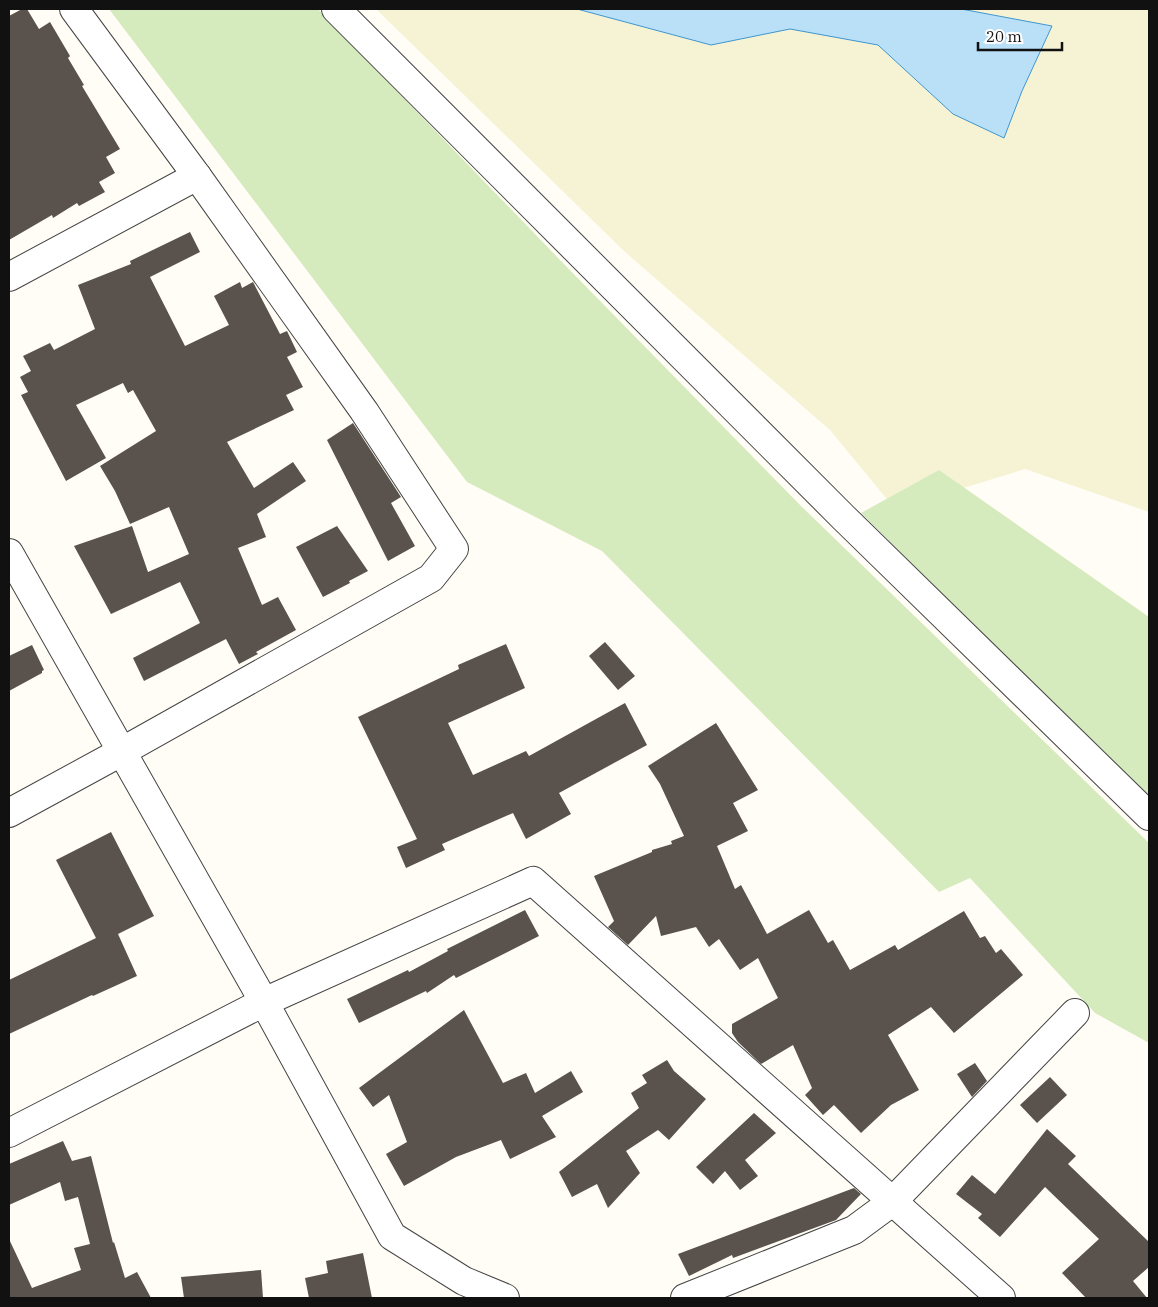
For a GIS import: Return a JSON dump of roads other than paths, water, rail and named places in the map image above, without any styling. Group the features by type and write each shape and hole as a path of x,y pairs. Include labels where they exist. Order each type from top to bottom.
{"street":[{"path":"9,813 431,578 454,549 364,411 197,176 74,9"},
{"path":"336,9 844,518 1149,816"},
{"path":"9,278 197,176"},
{"path":"9,553 264,1002 392,1236 464,1281 505,1298"},
{"path":"9,1133 264,1002 533,881 1001,1298"},
{"path":"685,1298 854,1230 892,1202 1075,1012"}],"water":[{"path":"577,9 961,9 1052,26 1022,91 1004,138 953,114 878,45 790,29 711,45"}]}
